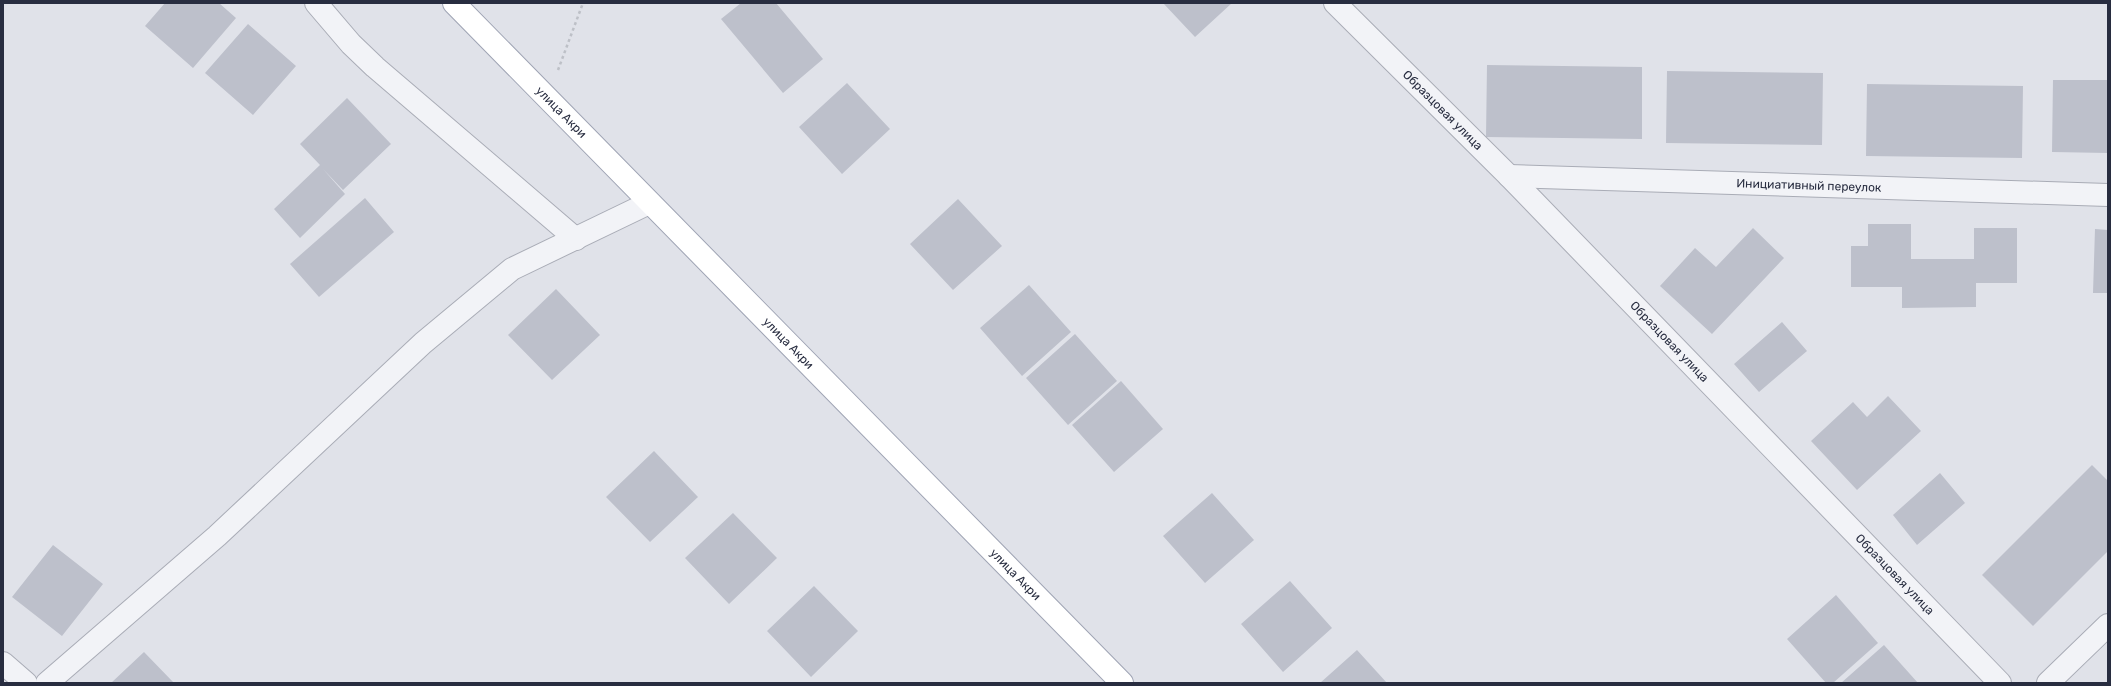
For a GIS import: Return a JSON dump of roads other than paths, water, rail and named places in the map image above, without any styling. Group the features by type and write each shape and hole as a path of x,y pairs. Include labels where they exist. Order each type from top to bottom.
{"main road":[{"name":"улица Акри","path":"454,3 1122,683"}],"street":[{"path":"316,3 351,44 375,67 576,239"},
{"name":"Образцовая улица","path":"1337,4 1510,176 2000,683"},
{"name":"Инициативный переулок","path":"1510,176 2108,195"},
{"path":"47,683 217,536 423,343 512,269 649,203"},
{"path":"2048,683 2108,625"},
{"path":"3,663 26,683"}]}
